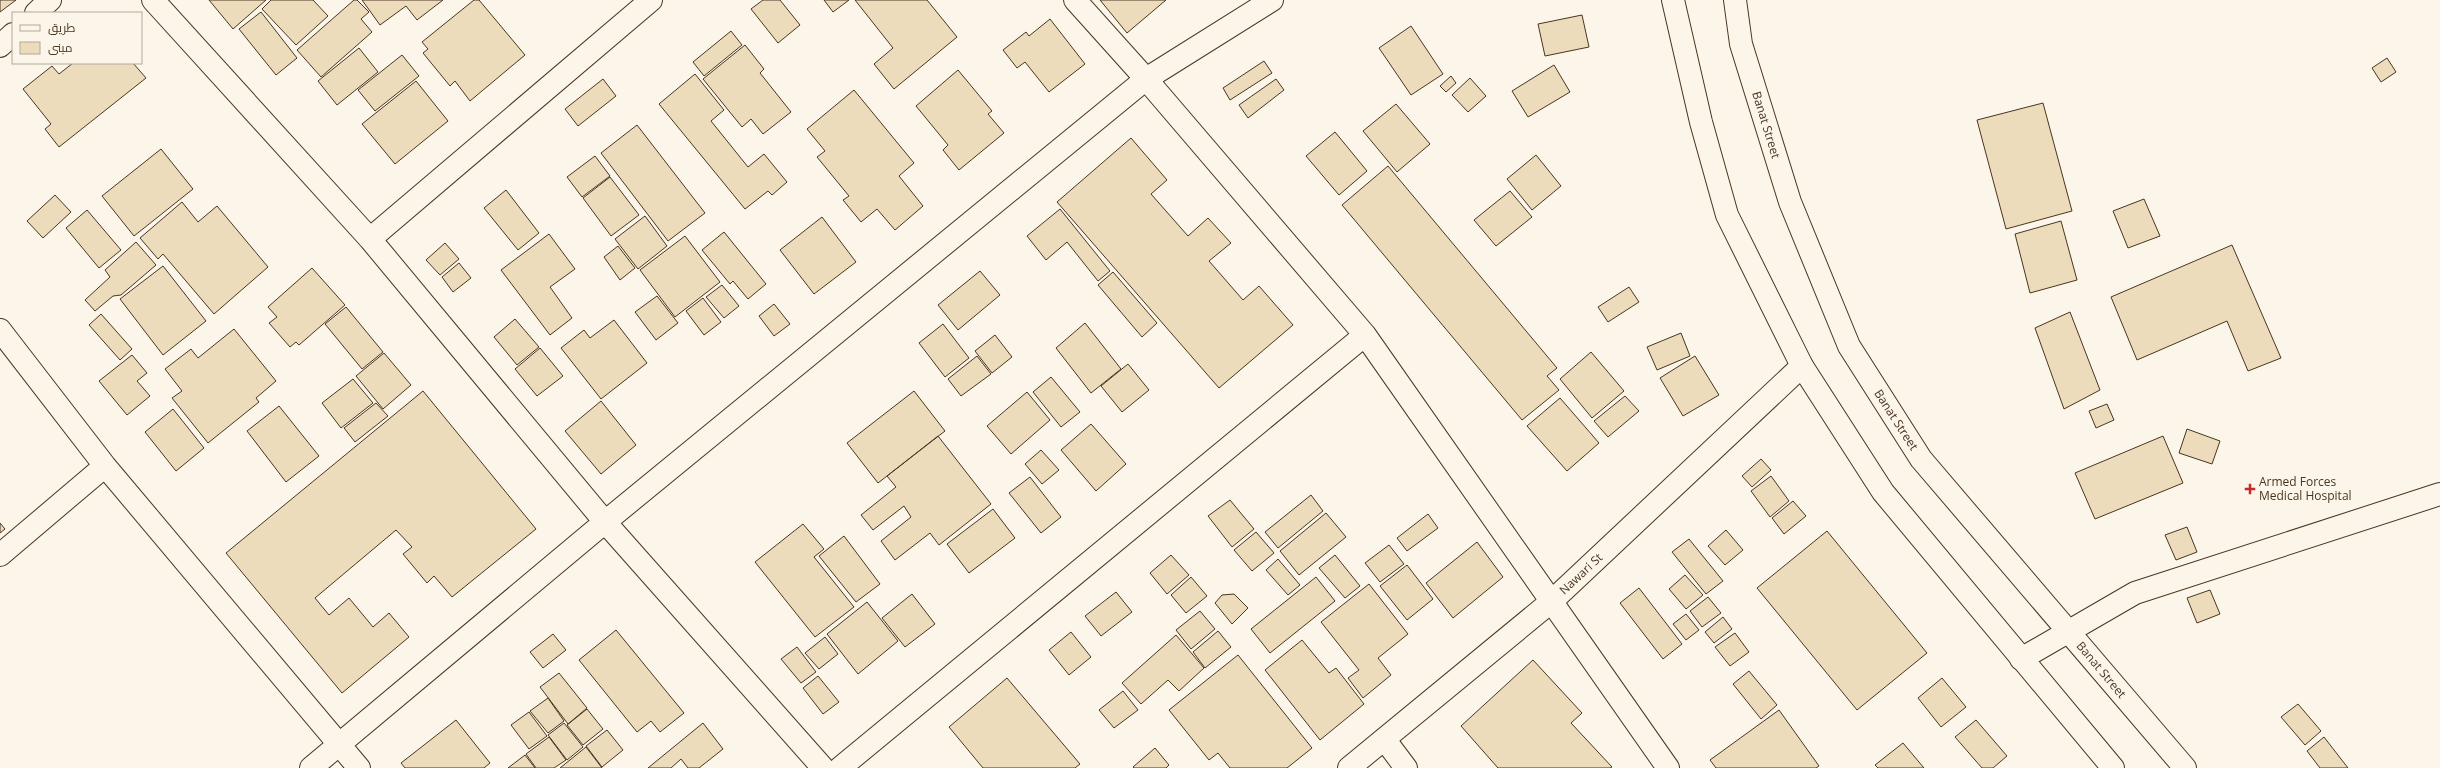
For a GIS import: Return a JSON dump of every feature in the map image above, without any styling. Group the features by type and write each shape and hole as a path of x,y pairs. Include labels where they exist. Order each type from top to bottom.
{"street":[{"path":"37,12 50,0"},
{"path":"153,0 370,239 605,522 823,768"},
{"path":"370,239 651,0"},
{"path":"1075,0 1146,79 1365,335 1668,768"},
{"path":"311,768 605,522 1146,79 1272,0"},
{"path":"1673,0 1701,122 1727,214 1802,366 1883,492 2113,768"},
{"name":"Banat Street","path":"1735,0 1741,44 1790,202 1849,346 1921,459 2185,768"},
{"path":"0,46 12,35"},
{"path":"0,330 105,466 359,768"},
{"path":"840,768 1365,335"},
{"name":"Nawari St","path":"1349,768 1552,601 1802,366"},
{"path":"0,555 105,466"},
{"path":"2022,659 2135,593 2440,494"},
{"path":"1384,740 1406,768"}],"building":[{"path":"0,0 16,0 0,12"},
{"path":"209,0 266,0 233,29"},
{"path":"271,0 313,0 328,16 296,45 262,9"},
{"path":"354,0 357,0 369,12 361,19 372,32 321,77 297,50"},
{"path":"362,0 443,0 417,20 406,6 380,25"},
{"path":"474,0 479,0 525,55 470,101 455,81 450,86 423,53 428,49 422,42"},
{"path":"763,0 780,0 800,25 778,43 751,9"},
{"path":"824,0 849,0 833,12"},
{"path":"855,0 927,0 957,37 894,89 874,64 893,48"},
{"path":"1100,0 1166,0 1127,33"},
{"path":"261,12 297,58 276,75 239,29"},
{"path":"1582,15 1589,47 1545,56 1538,24"},
{"path":"1050,19 1085,64 1049,92 1025,62 1017,68 1003,50 1026,32 1029,36"},
{"path":"1411,26 1443,74 1411,95 1379,48"},
{"path":"731,31 742,45 704,76 693,62"},
{"path":"745,45 764,69 760,73 791,112 763,134 751,119 742,127 703,79"},
{"path":"359,48 378,72 337,105 318,81"},
{"path":"402,55 419,76 375,111 358,90"},
{"path":"2387,58 2396,72 2381,82 2372,68"},
{"path":"1264,61 1272,73 1230,100 1223,88"},
{"path":"72,64 134,64 146,78 59,147 45,129 51,124 23,89 52,66 59,74"},
{"path":"1554,65 1570,92 1528,117 1512,91"},
{"path":"958,70 992,111 988,114 1004,133 959,170 943,150 948,145 916,106"},
{"path":"695,74 724,110 711,121 748,167 764,154 787,182 772,195 768,191 745,209 659,104"},
{"path":"1451,76 1456,83 1446,92 1440,86"},
{"path":"1470,78 1486,96 1468,112 1452,95"},
{"path":"603,79 616,96 578,126 565,109"},
{"path":"1276,79 1284,90 1248,118 1239,105"},
{"path":"416,81 448,121 395,164 362,124"},
{"path":"854,90 914,163 899,176 923,206 895,230 877,209 861,222 843,200 849,196 817,157 825,151 807,129"},
{"path":"2043,103 2072,211 2006,229 1977,120"},
{"path":"1396,104 1430,144 1397,172 1363,131"},
{"path":"637,125 705,213 668,241 601,153"},
{"path":"1335,132 1367,171 1339,195 1306,156"},
{"path":"1131,138 1167,180 1151,194 1188,236 1208,218 1231,243 1209,261 1243,300 1259,286 1293,325 1219,388 1057,202"},
{"path":"161,149 193,189 134,236 102,196"},
{"path":"1536,155 1561,186 1532,210 1507,179"},
{"path":"595,156 610,176 582,197 567,177"},
{"path":"1388,166 1557,368 1547,376 1559,390 1522,420 1342,205"},
{"path":"610,177 639,215 611,236 583,198"},
{"path":"506,190 539,233 518,250 484,208"},
{"path":"1510,191 1532,217 1496,246 1474,220"},
{"path":"55,195 71,212 43,238 27,221"},
{"path":"2144,199 2160,236 2128,248 2113,211"},
{"path":"182,202 198,222 217,206 268,267 214,314 163,254 158,259 140,238"},
{"path":"1060,209 1110,271 1098,281 1067,242 1046,260 1027,236"},
{"path":"87,210 121,250 99,268 66,228"},
{"path":"645,216 667,246 638,269 615,239"},
{"path":"822,217 856,262 814,294 780,250"},
{"path":"2061,221 2077,280 2030,293 2015,234"},
{"path":"724,232 766,284 748,299 733,281 730,284 702,250"},
{"path":"549,234 575,269 550,287 572,318 550,335 501,270"},
{"path":"685,236 720,282 675,317 640,270"},
{"path":"136,242 156,265 121,295 113,296 95,311 85,300 110,277 105,270"},
{"path":"445,243 459,259 440,275 426,260"},
{"path":"2232,245 2281,358 2248,371 2227,321 2137,360 2111,297"},
{"path":"618,246 635,268 620,280 604,257"},
{"path":"459,263 471,278 453,292 442,277"},
{"path":"163,266 206,321 163,355 120,299"},
{"path":"312,268 345,305 299,345 296,342 290,347 269,323 277,317 268,307"},
{"path":"980,271 1000,295 958,330 938,305"},
{"path":"1113,272 1157,323 1142,337 1098,285"},
{"path":"722,285 739,306 724,318 706,297"},
{"path":"1629,287 1639,302 1608,322 1598,307"},
{"path":"657,296 678,323 656,340 635,312"},
{"path":"703,298 721,322 704,335 686,311"},
{"path":"774,304 790,324 774,336 759,316"},
{"path":"346,307 383,352 362,369 325,324"},
{"path":"2070,312 2100,390 2064,409 2035,328"},
{"path":"101,314 132,349 120,360 89,325"},
{"path":"515,319 539,347 517,365 494,337"},
{"path":"614,320 647,363 601,399 561,348 584,330 590,338"},
{"path":"1085,323 1121,369 1091,393 1056,348"},
{"path":"943,324 969,358 945,377 919,343"},
{"path":"234,329 276,381 256,398 259,402 208,443 172,398 182,391 165,369 191,349 198,358"},
{"path":"1681,333 1690,356 1657,370 1647,347"},
{"path":"995,335 1012,357 992,373 975,351"},
{"path":"540,348 563,376 537,396 515,369"},
{"path":"1591,352 1624,391 1592,418 1560,379"},
{"path":"384,353 411,385 383,409 356,376"},
{"path":"132,355 147,373 137,381 150,396 127,415 99,381"},
{"path":"977,356 991,374 961,396 948,379"},
{"path":"1695,356 1719,395 1683,416 1660,378"},
{"path":"1128,364 1149,390 1122,412 1101,386"},
{"path":"1051,377 1080,412 1061,427 1033,392"},
{"path":"353,379 373,403 341,428 322,403"},
{"path":"423,391 536,529 452,597 434,576 427,583 403,554 412,547 396,530 315,598 329,615 349,598 373,627 389,613 409,637 342,693 226,553"},
{"path":"914,391 945,431 878,483 847,443"},
{"path":"1027,392 1050,420 1011,454 987,426"},
{"path":"1625,396 1639,411 1608,437 1594,421"},
{"path":"1560,398 1599,443 1567,471 1527,426"},
{"path":"601,401 636,445 601,474 565,431"},
{"path":"376,403 388,416 355,442 344,428"},
{"path":"2107,404 2114,420 2096,428 2089,411"},
{"path":"279,406 319,456 286,482 247,431"},
{"path":"173,409 204,448 176,471 145,432"},
{"path":"1091,424 1126,464 1096,491 1061,450"},
{"path":"2187,429 2220,441 2212,464 2179,453"},
{"path":"938,436 991,504 939,545 930,533 895,560 881,541 911,517 904,506 873,530 861,515 896,487 887,476"},
{"path":"2163,436 2183,483 2095,519 2075,473"},
{"path":"1041,450 1059,470 1042,484 1025,464"},
{"path":"1761,459 1771,470 1752,487 1742,476"},
{"path":"1771,476 1789,501 1770,517 1751,491"},
{"path":"1030,477 1061,517 1041,533 1009,493"},
{"path":"1311,495 1323,511 1278,548 1265,532"},
{"path":"1230,500 1254,529 1232,547 1208,516"},
{"path":"1793,501 1806,516 1784,534 1772,518"},
{"path":"993,509 1015,538 969,573 947,544"},
{"path":"1326,513 1346,537 1299,575 1280,551"},
{"path":"1428,514 1438,528 1407,551 1397,538"},
{"path":"0,523 5,529 0,533"},
{"path":"803,524 824,549 814,557 854,607 815,637 755,562"},
{"path":"2187,527 2197,552 2176,560 2165,535"},
{"path":"1726,530 1743,550 1725,565 1708,546"},
{"path":"1827,531 1927,653 1857,710 1757,588"},
{"path":"1256,532 1274,553 1252,571 1234,550"},
{"path":"844,536 880,584 856,602 819,556"},
{"path":"1689,539 1723,581 1706,594 1672,552"},
{"path":"1477,542 1503,577 1453,618 1426,583"},
{"path":"1389,545 1404,564 1380,582 1365,563"},
{"path":"1171,555 1189,575 1167,594 1150,573"},
{"path":"1335,555 1360,586 1345,598 1319,568"},
{"path":"1278,559 1300,585 1288,595 1266,570"},
{"path":"1407,565 1433,599 1407,620 1380,586"},
{"path":"1685,575 1703,595 1686,609 1669,589"},
{"path":"1191,577 1207,596 1186,613 1171,595"},
{"path":"1316,577 1335,601 1270,653 1251,629"},
{"path":"1369,584 1408,634 1378,658 1391,675 1363,698 1348,678 1359,670 1321,622"},
{"path":"1639,588 1682,644 1663,659 1620,603"},
{"path":"2210,590 2220,614 2197,623 2187,598"},
{"path":"1116,592 1132,612 1101,636 1085,616"},
{"path":"912,594 935,624 905,647 882,618"},
{"path":"1234,594 1248,608 1232,624 1215,603 1222,595"},
{"path":"1708,597 1721,613 1702,627 1690,611"},
{"path":"867,602 898,641 858,674 827,634"},
{"path":"1200,611 1215,629 1191,649 1176,630"},
{"path":"1686,614 1699,630 1686,640 1673,624"},
{"path":"1723,617 1732,629 1714,643 1705,632"},
{"path":"616,630 684,713 660,732 651,721 637,732 579,660"},
{"path":"1218,631 1231,647 1205,668 1193,652"},
{"path":"1071,632 1091,657 1069,675 1049,650"},
{"path":"1735,633 1749,652 1730,666 1715,647"},
{"path":"553,634 566,650 543,668 530,652"},
{"path":"1176,635 1204,668 1179,691 1168,680 1141,704 1122,683"},
{"path":"825,637 838,654 819,669 805,653"},
{"path":"1302,640 1329,673 1336,668 1364,704 1320,740 1265,670"},
{"path":"797,647 816,672 801,683 781,659"},
{"path":"1238,655 1312,748 1287,768 1230,768 1218,753 1209,760 1169,710"},
{"path":"1533,660 1582,713 1571,723 1612,767 1498,768 1461,726"},
{"path":"1749,671 1777,705 1761,719 1733,684"},
{"path":"559,673 587,708 568,724 540,687"},
{"path":"818,676 839,702 823,714 803,688"},
{"path":"1007,678 1080,764 1075,768 983,768 949,727"},
{"path":"1942,678 1966,707 1941,727 1918,698"},
{"path":"1123,691 1138,710 1114,728 1099,710"},
{"path":"548,698 564,721 548,733 530,711"},
{"path":"2298,704 2321,731 2305,745 2281,717"},
{"path":"587,709 603,729 583,745 567,725"},
{"path":"1779,710 1819,766 1816,768 1716,768 1710,760"},
{"path":"529,712 547,736 529,749 511,725"},
{"path":"456,720 490,763 484,768 405,768 401,763"},
{"path":"1976,720 2007,756 1993,768 1982,768 1955,737"},
{"path":"564,723 583,747 567,760 548,735"},
{"path":"703,723 723,749 699,768 688,768 681,759 671,768 648,768"},
{"path":"607,730 623,750 602,767 586,746"},
{"path":"549,737 566,760 554,768 536,768 526,754"},
{"path":"2324,737 2348,768 2320,768 2307,751"},
{"path":"1903,743 1924,768 1878,768 1875,765"},
{"path":"586,747 602,768 560,768"},
{"path":"1155,748 1169,765 1166,768 1133,767"},
{"path":"525,755 535,768 508,768"}],"place":[{"name":"Armed Forces Medical Hospital","path":"2250,489"}]}
